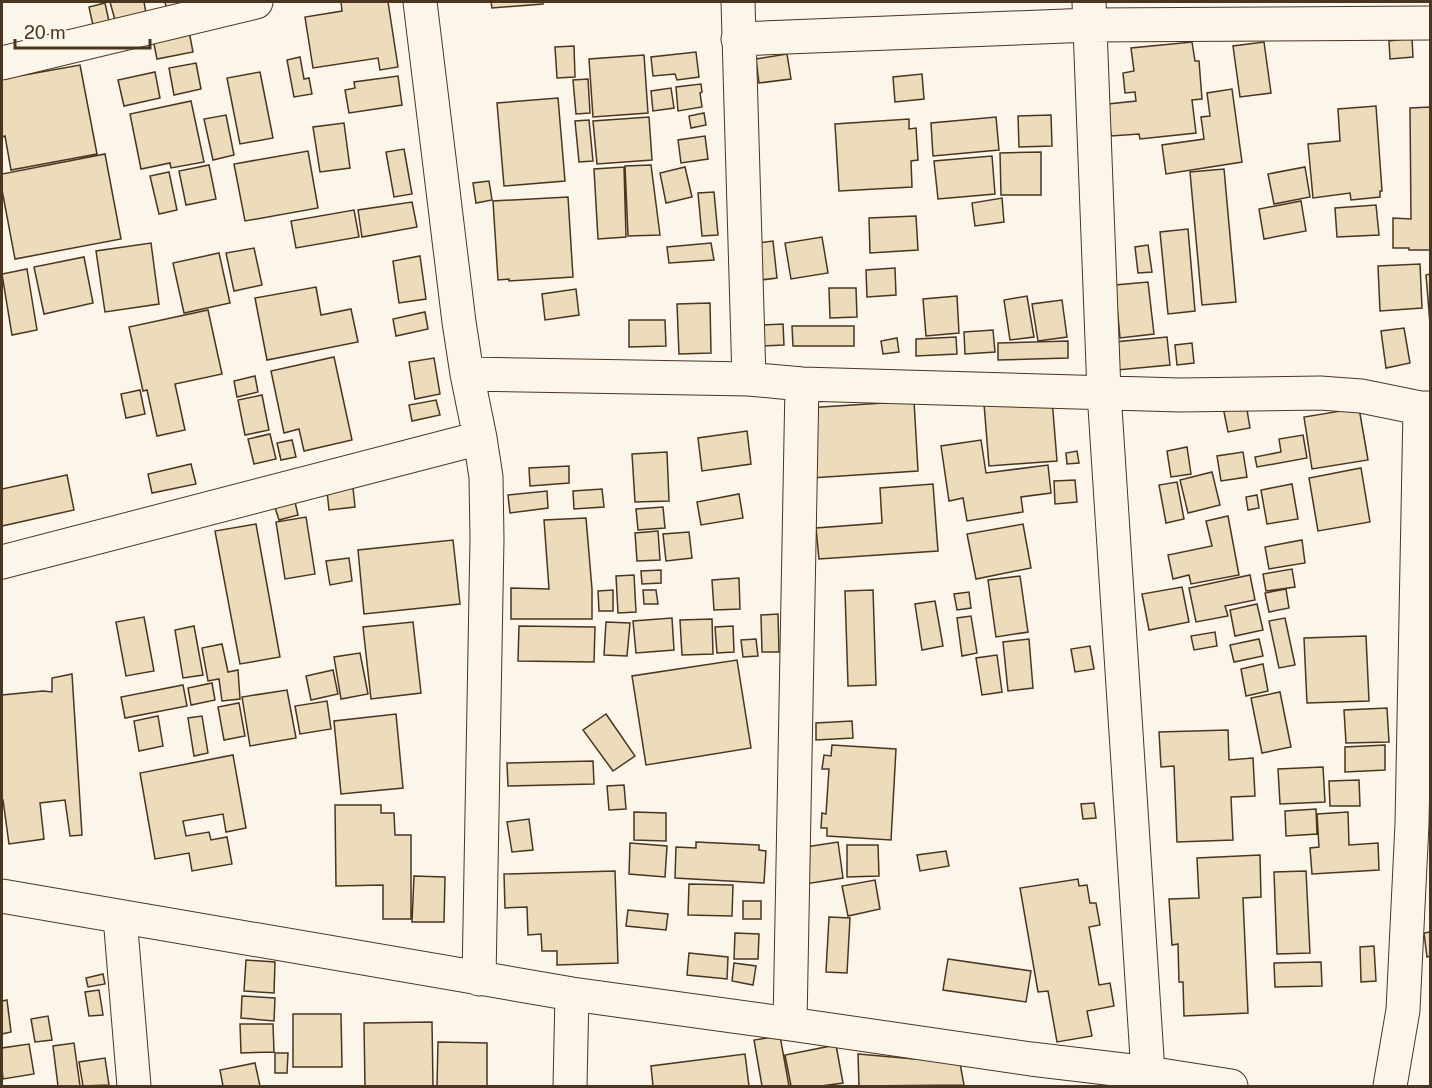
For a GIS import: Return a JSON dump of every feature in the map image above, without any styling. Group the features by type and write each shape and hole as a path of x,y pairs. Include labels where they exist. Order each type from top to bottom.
{"street":[{"path":"2,63 256,2"},
{"path":"420,2 459,322 486,477 487,539 479,978"},
{"path":"738,2 749,379"},
{"path":"738,39 1089,13 1431,23"},
{"path":"1089,13 1104,392 1148,1073"},
{"path":"467,374 749,379 802,384 1180,395 1320,393 1361,396 1425,408 1406,964 1403,1010 1390,1086"},
{"path":"790,1024 802,384"},
{"path":"2,562 480,438"},
{"path":"2,896 572,994 790,1024 1031,1073 1148,1073 1231,1086"},
{"path":"120,917 134,1086"},
{"path":"570,1086 572,994"}],"building":[{"path":"110,2 144,2 146,13 115,20"},
{"path":"165,2 198,2 167,11"},
{"path":"341,2 388,2 398,67 380,70 378,58 313,68 305,17 342,11"},
{"path":"491,2 543,2 543,4 492,8"},
{"path":"105,3 110,26 94,30 89,7"},
{"path":"187,21 193,52 157,59 151,29"},
{"path":"1412,38 1413,57 1390,59 1389,41"},
{"path":"1192,42 1195,61 1199,61 1202,99 1192,100 1196,133 1140,139 1139,134 1111,136 1108,104 1136,101 1135,92 1125,93 1123,73 1134,71 1131,48"},
{"path":"1264,42 1271,93 1240,97 1233,46"},
{"path":"574,46 575,77 557,78 555,47"},
{"path":"696,52 699,77 677,80 675,74 653,76 651,57"},
{"path":"787,54 791,79 759,83 756,59"},
{"path":"644,55 648,113 593,117 589,59"},
{"path":"300,57 304,79 309,78 312,94 294,97 287,60"},
{"path":"196,63 201,89 174,95 169,68"},
{"path":"80,65 97,154 11,170 5,136 2,137 2,79"},
{"path":"155,72 160,98 124,106 118,80"},
{"path":"260,72 273,138 240,144 227,78"},
{"path":"922,74 924,99 895,102 893,77"},
{"path":"398,76 402,105 349,113 345,90 355,88 354,82"},
{"path":"588,79 590,113 576,114 573,80"},
{"path":"701,84 702,107 678,111 676,87"},
{"path":"671,88 674,108 653,111 651,91"},
{"path":"1232,89 1242,162 1166,174 1162,145 1204,139 1201,117 1210,116 1207,93"},
{"path":"558,98 565,181 504,186 497,103"},
{"path":"191,101 204,162 171,168 170,163 141,169 130,114"},
{"path":"1376,106 1382,191 1380,191 1380,197 1351,200 1350,193 1313,198 1308,144 1340,141 1338,109"},
{"path":"1430,107 1430,250 1393,248 1393,218 1411,219 1410,108"},
{"path":"704,113 706,125 691,128 689,116"},
{"path":"226,115 234,155 213,160 204,119"},
{"path":"1051,115 1052,146 1019,147 1018,116"},
{"path":"649,117 652,160 597,164 593,121"},
{"path":"996,117 999,150 933,156 931,123"},
{"path":"909,119 909,129 916,128 918,160 911,161 912,187 839,191 835,124"},
{"path":"589,120 593,161 579,162 575,121"},
{"path":"344,123 350,168 320,172 313,127"},
{"path":"705,136 708,159 681,163 678,140"},
{"path":"404,149 412,194 394,197 386,152"},
{"path":"308,151 318,208 245,221 234,164"},
{"path":"1041,152 1041,195 1001,195 1000,153"},
{"path":"105,154 121,239 15,259 2,190 2,174"},
{"path":"992,156 995,194 938,199 934,161"},
{"path":"209,165 216,199 186,205 179,171"},
{"path":"651,165 660,235 628,236 625,166"},
{"path":"624,167 626,237 598,239 594,169"},
{"path":"685,167 692,197 666,203 660,173"},
{"path":"1305,167 1310,197 1274,204 1268,174"},
{"path":"1224,169 1236,302 1202,305 1190,172"},
{"path":"169,172 177,210 159,214 150,176"},
{"path":"489,181 492,200 476,203 473,183"},
{"path":"714,192 718,235 702,236 698,193"},
{"path":"568,197 573,277 498,280 493,201"},
{"path":"1002,198 1004,222 975,226 972,203"},
{"path":"1301,201 1306,231 1264,239 1259,209"},
{"path":"412,202 417,227 362,237 358,210"},
{"path":"1376,205 1379,235 1337,237 1335,208"},
{"path":"354,210 359,237 296,248 291,221"},
{"path":"916,216 918,250 870,253 869,218"},
{"path":"1188,229 1195,311 1168,314 1160,232"},
{"path":"822,237 828,273 791,279 785,243"},
{"path":"773,241 777,278 761,280 758,243"},
{"path":"151,243 159,304 105,312 96,251"},
{"path":"711,243 714,260 669,263 667,247"},
{"path":"1148,245 1152,272 1138,273 1135,247"},
{"path":"254,248 262,285 234,291 226,253"},
{"path":"219,253 230,303 184,313 173,263"},
{"path":"420,256 426,299 399,303 393,261"},
{"path":"84,257 93,303 44,314 34,267"},
{"path":"1420,264 1422,308 1380,311 1378,266"},
{"path":"895,268 896,295 867,297 866,270"},
{"path":"27,269 37,330 12,335 2,274"},
{"path":"1430,274 1430,324 1426,275"},
{"path":"1148,282 1154,334 1120,338 1115,285"},
{"path":"316,287 321,315 351,309 358,342 267,360 255,298"},
{"path":"829,288 856,288 857,317 830,318"},
{"path":"576,289 579,315 545,320 542,294"},
{"path":"957,296 959,333 926,336 923,299"},
{"path":"1027,296 1034,337 1010,340 1004,300"},
{"path":"1062,300 1067,337 1038,341 1032,304"},
{"path":"710,303 711,353 679,354 677,304"},
{"path":"208,310 222,374 175,384 185,430 157,436 147,390 143,391 129,327"},
{"path":"425,312 428,329 396,336 393,319"},
{"path":"629,320 665,320 666,346 629,347"},
{"path":"783,324 784,345 761,346 760,325"},
{"path":"792,326 854,326 854,346 793,346"},
{"path":"1404,328 1410,363 1386,368 1381,331"},
{"path":"993,330 995,352 965,354 964,332"},
{"path":"956,337 957,354 916,356 916,339"},
{"path":"1167,337 1170,365 1117,370 1114,342"},
{"path":"897,338 899,352 883,354 881,341"},
{"path":"1068,341 1068,358 998,360 998,343"},
{"path":"1192,343 1194,363 1177,365 1175,345"},
{"path":"334,357 352,440 304,451 299,429 284,433 271,371"},
{"path":"434,358 440,394 415,399 409,362"},
{"path":"255,376 258,392 237,397 234,381"},
{"path":"140,390 145,414 126,418 121,394"},
{"path":"262,395 269,430 245,435 238,400"},
{"path":"1245,398 1250,428 1228,432 1222,402"},
{"path":"1052,399 1057,461 989,466 984,404"},
{"path":"436,400 440,415 412,421 409,405"},
{"path":"914,401 918,471 811,478 806,408"},
{"path":"1359,408 1368,460 1312,469 1304,417"},
{"path":"747,431 751,464 702,471 698,438"},
{"path":"270,434 276,459 254,464 248,439"},
{"path":"1303,435 1307,458 1257,467 1255,457 1281,452 1279,439"},
{"path":"292,440 296,457 281,460 277,443"},
{"path":"981,440 986,473 1048,465 1051,493 1021,497 1023,512 967,521 963,498 949,501 941,446"},
{"path":"1187,447 1191,474 1171,477 1167,451"},
{"path":"1077,451 1079,463 1067,464 1066,453"},
{"path":"667,452 669,501 635,502 632,454"},
{"path":"1243,452 1247,477 1221,481 1217,456"},
{"path":"191,464 196,484 152,493 148,474"},
{"path":"569,466 569,483 530,486 529,468"},
{"path":"1361,468 1370,522 1318,531 1309,478"},
{"path":"1212,472 1220,505 1188,513 1180,480"},
{"path":"67,475 74,510 2,526 2,489"},
{"path":"1075,480 1077,502 1055,504 1054,481"},
{"path":"1177,482 1184,519 1166,523 1159,485"},
{"path":"933,484 938,551 819,559 816,528 882,523 880,488"},
{"path":"1292,484 1298,519 1267,524 1261,490"},
{"path":"353,488 355,507 329,510 327,491"},
{"path":"602,489 604,507 574,509 573,491"},
{"path":"547,491 548,508 510,513 508,495"},
{"path":"293,493 298,515 279,520 272,498"},
{"path":"739,494 743,518 701,525 697,502"},
{"path":"1257,495 1259,508 1248,510 1246,497"},
{"path":"663,507 665,528 638,530 636,509"},
{"path":"1228,516 1239,575 1191,584 1189,575 1173,579 1168,555 1212,546 1206,521"},
{"path":"306,517 315,574 285,579 276,522"},
{"path":"586,518 592,619 511,619 511,588 549,589 544,520"},
{"path":"256,524 280,657 240,664 215,531"},
{"path":"1023,524 1031,568 976,579 967,534"},
{"path":"658,531 660,560 637,561 635,533"},
{"path":"689,532 692,558 666,561 663,534"},
{"path":"453,540 460,604 364,614 358,550"},
{"path":"1302,540 1305,563 1269,569 1265,547"},
{"path":"349,558 352,581 330,585 326,561"},
{"path":"1292,569 1295,587 1266,591 1263,574"},
{"path":"661,570 661,583 642,584 641,571"},
{"path":"634,575 636,612 618,613 616,576"},
{"path":"1250,575 1255,600 1225,606 1228,616 1196,622 1189,588"},
{"path":"1020,576 1028,632 996,637 988,580"},
{"path":"739,578 740,609 714,610 712,580"},
{"path":"1182,587 1189,622 1149,630 1142,594"},
{"path":"1286,589 1289,608 1269,612 1265,593"},
{"path":"613,590 613,611 599,611 598,591"},
{"path":"643,590 656,590 658,604 644,604"},
{"path":"873,590 876,685 848,686 845,591"},
{"path":"969,592 971,608 957,610 954,594"},
{"path":"935,601 943,646 922,650 915,604"},
{"path":"1257,604 1263,630 1235,636 1230,610"},
{"path":"778,614 779,652 762,652 761,615"},
{"path":"971,616 977,653 962,656 957,618"},
{"path":"144,617 154,671 126,676 116,622"},
{"path":"672,618 674,650 636,653 633,621"},
{"path":"1285,618 1295,665 1279,668 1269,621"},
{"path":"712,619 713,654 682,655 680,620"},
{"path":"413,622 421,693 371,699 363,627"},
{"path":"606,622 630,623 627,656 604,655"},
{"path":"194,626 203,675 183,678 175,630"},
{"path":"519,626 595,627 594,662 518,661"},
{"path":"733,626 734,652 717,653 715,627"},
{"path":"1215,632 1217,646 1194,650 1191,636"},
{"path":"1366,636 1369,701 1307,703 1304,638"},
{"path":"756,639 758,656 743,657 741,640"},
{"path":"1029,639 1033,688 1008,691 1003,642"},
{"path":"1259,639 1263,656 1234,662 1230,645"},
{"path":"222,644 228,672 238,670 240,699 222,701 219,679 208,681 202,648"},
{"path":"1090,646 1094,669 1075,672 1071,649"},
{"path":"360,653 368,694 341,699 334,657"},
{"path":"997,655 1002,692 982,695 976,658"},
{"path":"737,660 751,748 646,765 632,676"},
{"path":"1263,664 1268,691 1246,696 1241,669"},
{"path":"333,670 338,694 311,700 306,676"},
{"path":"72,674 82,835 70,836 65,800 40,803 44,839 9,844 2,800 2,695 52,692 52,678"},
{"path":"212,683 215,700 191,705 188,688"},
{"path":"183,685 187,706 125,718 121,697"},
{"path":"287,690 296,738 250,746 242,697"},
{"path":"1280,692 1291,747 1262,753 1251,698"},
{"path":"327,701 331,729 300,734 295,706"},
{"path":"239,703 245,736 224,740 218,707"},
{"path":"1387,708 1389,742 1346,743 1344,710"},
{"path":"396,714 403,788 341,794 334,721"},
{"path":"606,714 635,756 613,771 583,730"},
{"path":"158,716 163,746 139,751 134,721"},
{"path":"202,716 208,753 194,756 188,718"},
{"path":"852,721 853,738 816,740 816,723"},
{"path":"1228,730 1229,760 1253,758 1255,796 1231,797 1233,840 1177,842 1174,766 1161,767 1159,732"},
{"path":"832,745 896,749 891,840 827,836 827,828 821,828 822,813 826,814 829,769 822,769 824,755 831,756"},
{"path":"1385,745 1385,770 1345,772 1345,747"},
{"path":"233,755 246,828 226,832 223,814 183,821 186,836 209,832 211,840 227,837 232,864 192,871 189,853 155,859 140,773"},
{"path":"593,761 594,784 508,786 507,763"},
{"path":"1323,767 1325,802 1280,804 1278,769"},
{"path":"1359,780 1360,806 1330,806 1329,781"},
{"path":"624,785 626,809 609,810 607,786"},
{"path":"1094,803 1096,818 1083,819 1081,804"},
{"path":"335,805 381,805 381,813 394,813 395,835 411,835 411,919 383,919 383,885 336,886"},
{"path":"1316,809 1317,834 1286,836 1285,811"},
{"path":"634,812 666,813 666,841 634,840"},
{"path":"1348,812 1349,845 1378,843 1379,870 1312,874 1310,848 1319,847 1317,814"},
{"path":"529,819 533,850 512,852 507,822"},
{"path":"696,842 759,845 759,850 766,851 764,883 675,878 676,847 696,848"},
{"path":"838,842 843,878 805,884 799,848"},
{"path":"630,843 667,846 665,877 629,874"},
{"path":"847,845 878,845 879,876 847,877"},
{"path":"946,851 949,866 920,871 917,855"},
{"path":"1260,855 1261,897 1243,898 1248,1013 1184,1016 1183,982 1179,982 1178,944 1172,945 1169,899 1199,898 1197,858"},
{"path":"615,871 618,963 557,965 557,951 542,951 541,934 528,935 527,907 505,908 504,874"},
{"path":"1306,871 1310,953 1277,954 1274,872"},
{"path":"414,876 445,877 444,922 412,922"},
{"path":"1078,879 1079,886 1087,885 1090,903 1096,903 1100,925 1089,927 1099,985 1110,983 1114,1006 1087,1011 1092,1036 1057,1042 1048,991 1038,992 1020,888"},
{"path":"875,880 880,909 848,916 842,886"},
{"path":"689,884 733,885 732,916 688,915"},
{"path":"743,901 761,901 761,919 743,919"},
{"path":"628,910 668,914 666,930 626,926"},
{"path":"829,917 850,918 847,973 826,972"},
{"path":"1430,932 1430,956 1427,957 1424,933"},
{"path":"735,933 759,934 758,959 734,959"},
{"path":"1374,946 1376,981 1361,982 1360,947"},
{"path":"689,953 728,957 727,979 687,975"},
{"path":"948,959 1031,971 1026,1002 943,990"},
{"path":"246,960 275,962 274,993 244,991"},
{"path":"1321,962 1322,986 1275,987 1274,963"},
{"path":"734,963 756,966 753,985 732,981"},
{"path":"103,974 105,984 88,987 86,978"},
{"path":"99,990 103,1015 89,1016 85,992"},
{"path":"242,996 275,998 274,1021 241,1018"},
{"path":"7,1000 11,1032 2,1034 2,1001"},
{"path":"293,1014 341,1014 342,1067 293,1067"},
{"path":"48,1016 52,1040 35,1042 31,1019"},
{"path":"432,1022 433,1086 365,1086 364,1023"},
{"path":"240,1024 273,1024 274,1052 241,1053"},
{"path":"780,1036 789,1086 762,1086 754,1040"},
{"path":"438,1042 487,1043 487,1086 437,1086"},
{"path":"74,1043 80,1086 58,1086 53,1046"},
{"path":"29,1044 34,1074 3,1079 2,1048"},
{"path":"836,1045 843,1083 791,1086 785,1055"},
{"path":"275,1053 288,1053 287,1073 275,1073"},
{"path":"745,1054 749,1086 653,1086 651,1066"},
{"path":"858,1054 960,1063 964,1085 859,1086"},
{"path":"105,1058 109,1085 83,1086 79,1062"},
{"path":"255,1063 260,1086 223,1086 220,1070"}]}
